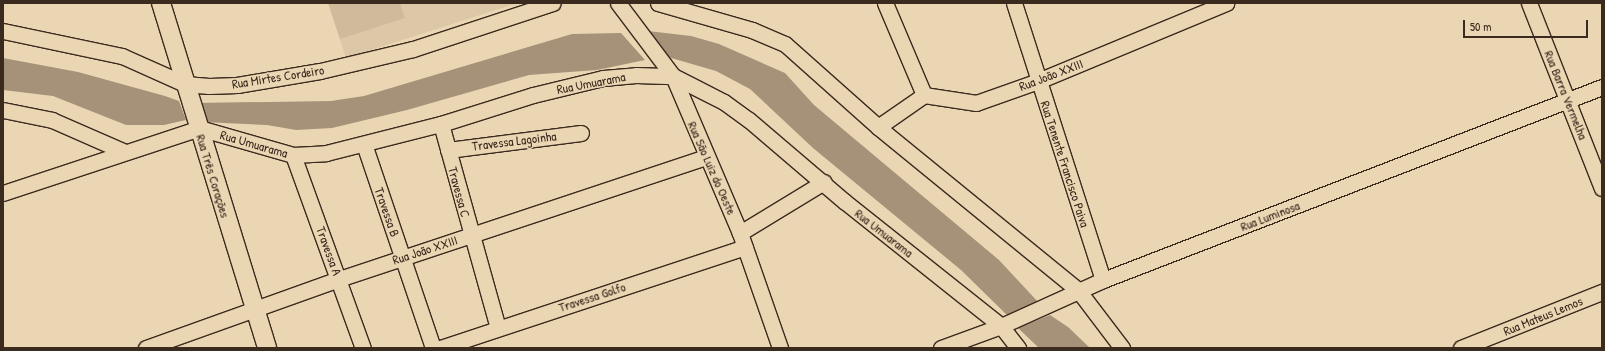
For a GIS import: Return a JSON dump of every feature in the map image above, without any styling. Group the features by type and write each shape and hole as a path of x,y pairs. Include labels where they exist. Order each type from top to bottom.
{"street":[{"name":"Rua Três Corações","path":"161,3 184,84 199,128 266,348"},
{"name":"Rua Mirtes Cordeiro","path":"3,31 122,56 184,84 209,86 237,85 320,71 413,49 552,3"},
{"name":"Rua São Luiz do Oeste","path":"618,3 629,15 673,76 706,157 740,233 780,348"},
{"path":"658,3 752,30 785,44 878,127 1078,290 1122,348"},
{"path":"878,127 924,95 885,3"},
{"name":"Rua Tenente Francisco Paiva","path":"1014,3 1103,280"},
{"name":"Rua João XXIII","path":"924,95 976,103 1038,81 1226,3"},
{"name":"Rua Barra Vermelha","path":"1529,3 1569,101 1602,188"},
{"name":"Rua Umuarama","path":"199,128 293,155 326,153 441,124 533,95 603,78 636,75 673,76 724,102 824,182 844,201 1001,326 1018,348"},
{"name":"Rua Luminosa","path":"941,348 1001,326 1103,280 1602,87"},
{"path":"3,110 22,112 52,120 123,152"},
{"name":"Travessa C","path":"441,124 470,235 498,328"},
{"path":"3,193 199,128"},
{"name":"Travessa Lagoinha","path":"448,150 581,133"},
{"name":"Travessa B","path":"364,144 434,348"},
{"name":"Travessa A","path":"293,155 363,348"},
{"name":"Rua João XXIII","path":"146,348 403,257 706,157"},
{"path":"740,233 824,182"},
{"name":"Travessa Golfo","path":"440,348 745,247"},
{"name":"Rua Mateus Lemos","path":"1461,348 1602,292"}],"shaded area":[{"path":"328,3 518,3 346,58"},
{"path":"328,3 400,3 405,18 340,39"},
{"path":"639,30 691,36 719,44 785,73 814,105 999,260 1039,303 1009,317 961,270 813,148 750,89 716,71 661,55"},
{"path":"621,33 645,60 597,70 529,75 407,110 332,128 296,130 267,125 203,122 195,103 331,101 364,96 572,34"},
{"path":"3,58 78,72 165,96 179,101 186,120 164,125 126,125 53,96 3,90"},
{"path":"1050,315 1068,327 1090,348 1039,348 1018,328"}]}
